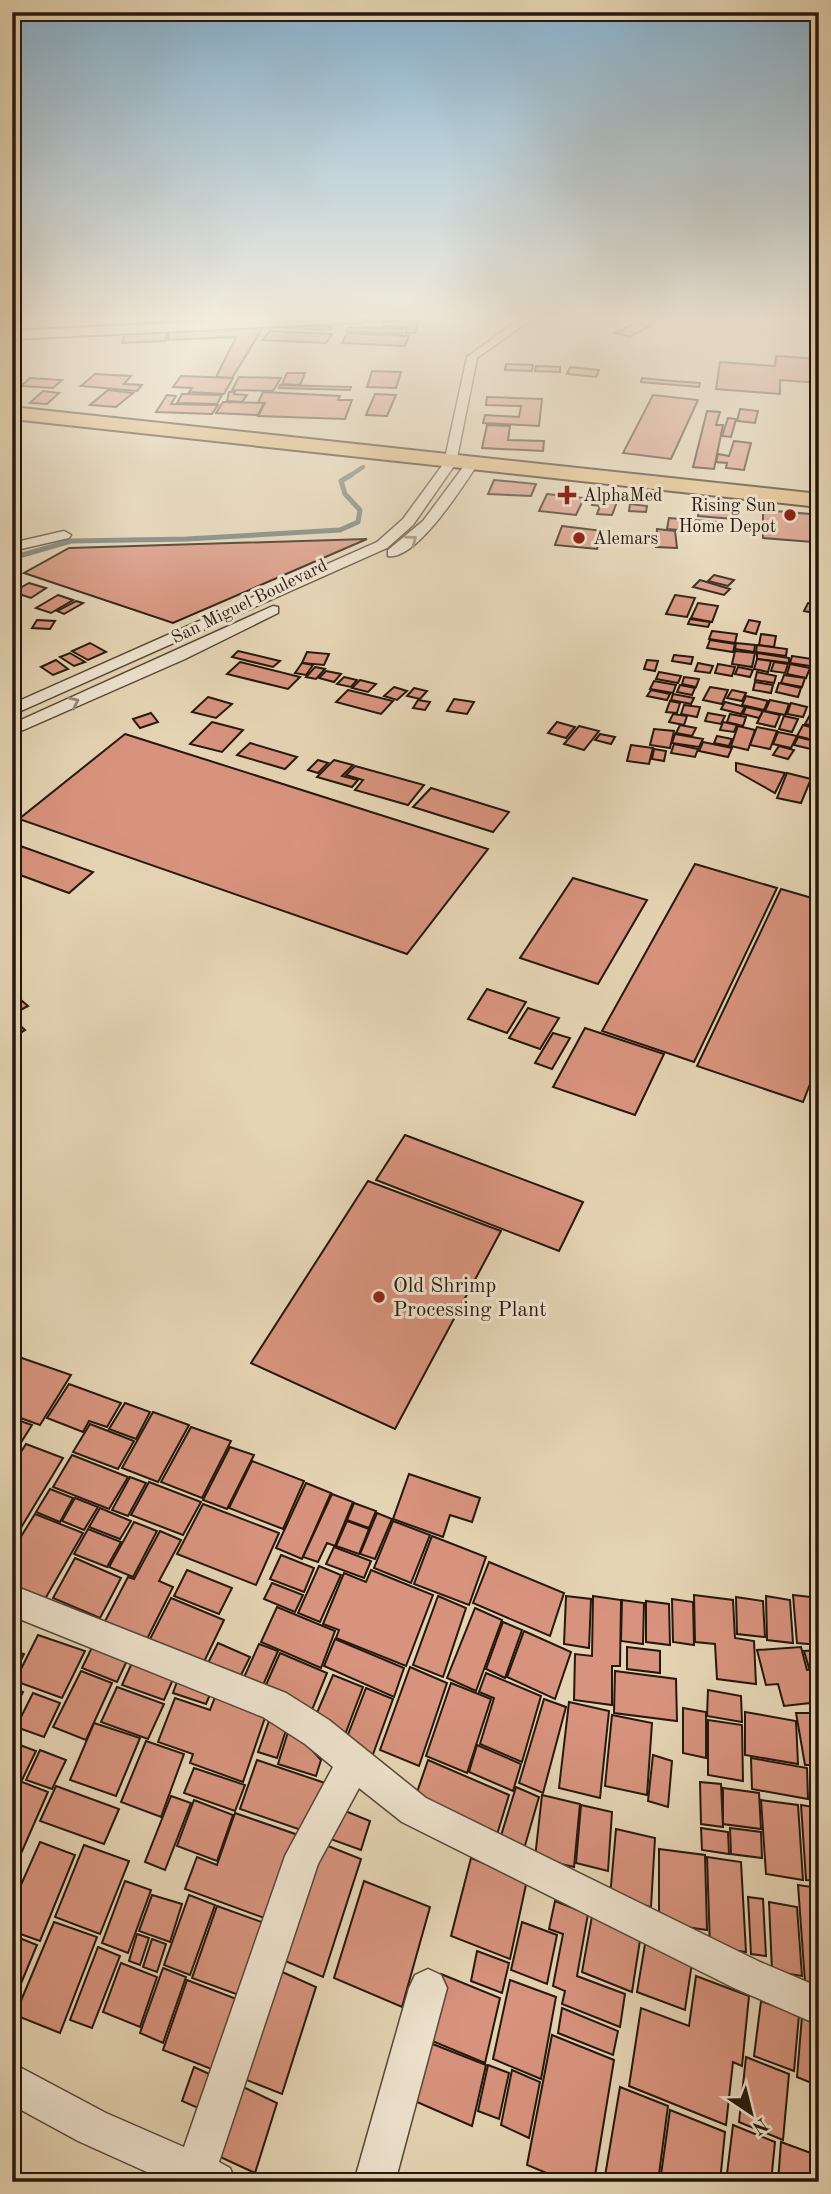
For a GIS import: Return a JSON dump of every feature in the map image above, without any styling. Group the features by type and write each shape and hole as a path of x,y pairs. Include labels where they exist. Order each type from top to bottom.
{"highway":[{"path":"77,420 819,501"}],"street":[{"path":"461,464 465,420"},
{"name":"San Miguel Boulevard","path":"12,710 382,545 408,522 461,464"},
{"name":"San Miguel Boulevard","path":"12,730 180,656 374,563 409,543 440,512 461,464"},
{"path":"12,547 64,535"},
{"path":"250,604 270,611"},
{"path":"155,645 180,656"},
{"path":"12,1600 274,1705 317,1732 414,1810 735,1969 819,2006"},
{"path":"12,2083 92,2127 205,2177 303,1856 354,1763"},
{"path":"374,2182 428,1988"}],"building":[{"path":"484,420 540,420 539,426 483,423"},
{"path":"640,420 689,420 671,459 623,453"},
{"path":"705,420 717,420 716,425 723,425 714,469 693,467"},
{"path":"727,420 736,420 731,437 722,436"},
{"path":"487,425 510,426 508,440 544,441 543,451 482,448"},
{"path":"734,441 751,443 744,470 726,468 727,463 716,462 718,454 729,456"},
{"path":"494,480 536,484 531,496 488,494"},
{"path":"598,491 620,494 612,515 597,514 600,506 592,505"},
{"path":"547,494 584,498 576,515 539,511"},
{"path":"630,504 647,506 646,512 629,511"},
{"path":"699,508 734,511 733,519 698,516"},
{"path":"763,510 810,514 812,542 763,538"},
{"path":"811,514 819,514 819,537 813,536"},
{"path":"669,518 693,520 691,531 667,529"},
{"path":"694,520 717,522 716,533 693,531"},
{"name":"Alemars","path":"562,526 603,531 597,549 555,545"},
{"path":"657,529 675,531 677,548 656,547"},
{"path":"367,539 173,623 24,573 69,548"},
{"path":"714,575 734,580 728,586 708,581"},
{"path":"700,580 730,589 724,595 693,587"},
{"path":"29,583 46,588 31,598 13,592"},
{"path":"58,595 73,600 51,613 36,608"},
{"path":"675,595 695,598 687,617 666,614"},
{"path":"76,601 83,603 64,614 57,611"},
{"path":"698,603 718,606 712,622 691,618"},
{"path":"808,603 819,605 819,614 804,611"},
{"path":"690,619 710,622 708,627 688,624"},
{"path":"37,620 55,621 50,629 32,628"},
{"path":"749,620 760,622 756,634 744,631"},
{"path":"712,631 737,634 735,643 709,639"},
{"path":"761,634 776,636 774,647 759,645"},
{"path":"710,640 735,644 733,652 707,648"},
{"path":"90,643 106,652 88,660 72,651"},
{"path":"736,643 755,645 754,652 735,649"},
{"path":"757,645 787,649 786,656 756,652"},
{"path":"238,651 280,661 273,667 232,657"},
{"path":"735,651 755,653 752,667 732,664"},
{"path":"307,652 329,654 324,665 302,663"},
{"path":"70,653 85,662 74,666 60,657"},
{"path":"757,653 789,658 789,663 757,659"},
{"path":"674,655 693,657 691,664 672,661"},
{"path":"792,656 812,659 810,666 790,663"},
{"path":"757,659 771,661 768,672 754,669"},
{"path":"56,660 68,669 53,675 41,667"},
{"path":"647,660 658,661 655,671 644,669"},
{"path":"240,662 300,677 288,689 227,674"},
{"path":"774,662 788,664 785,673 771,671"},
{"path":"302,663 313,665 306,675 295,673"},
{"path":"698,663 713,666 710,673 695,671"},
{"path":"718,664 735,667 732,676 715,673"},
{"path":"790,664 810,668 806,678 787,674"},
{"path":"315,667 325,669 316,679 306,677"},
{"path":"738,667 753,670 750,677 735,674"},
{"path":"326,671 341,674 334,682 319,678"},
{"path":"659,672 681,676 678,683 656,679"},
{"path":"757,672 776,676 774,683 755,680"},
{"path":"784,675 805,678 802,687 781,683"},
{"path":"344,677 357,680 351,687 337,684"},
{"path":"684,677 699,679 696,687 682,684"},
{"path":"360,680 376,684 368,692 352,688"},
{"path":"654,681 676,685 673,693 650,689"},
{"path":"755,682 773,685 771,693 753,690"},
{"path":"779,683 801,688 798,697 776,692"},
{"path":"680,685 695,688 692,695 677,692"},
{"path":"394,687 407,691 397,700 384,696"},
{"path":"710,687 728,690 722,704 703,700"},
{"path":"414,688 427,691 420,699 407,696"},
{"path":"348,690 393,701 381,714 336,702"},
{"path":"651,690 670,694 667,700 647,696"},
{"path":"732,690 746,693 742,701 727,698"},
{"path":"673,694 694,698 691,704 671,700"},
{"path":"746,696 768,701 764,710 742,705"},
{"path":"208,697 232,704 216,718 192,712"},
{"path":"454,699 474,702 467,714 447,711"},
{"path":"418,700 430,702 425,710 413,708"},
{"path":"770,700 789,704 785,715 765,711"},
{"path":"670,701 680,703 677,713 666,712"},
{"path":"725,702 745,707 741,714 721,709"},
{"path":"791,703 807,707 803,717 787,714"},
{"path":"684,705 700,707 697,717 681,714"},
{"path":"746,707 763,711 759,718 743,714"},
{"path":"763,711 780,715 775,727 757,723"},
{"path":"151,713 158,722 140,728 133,719"},
{"path":"708,713 725,716 721,724 705,721"},
{"path":"811,713 819,715 819,727 805,724"},
{"path":"673,714 687,716 684,725 669,722"},
{"path":"730,714 746,717 743,726 727,722"},
{"path":"784,716 798,719 792,732 779,729"},
{"path":"212,722 243,730 222,752 190,744"},
{"path":"557,722 575,727 566,738 548,733"},
{"path":"723,722 737,725 734,732 720,730"},
{"path":"680,725 696,728 692,736 676,733"},
{"path":"803,725 818,729 813,740 797,736"},
{"path":"579,726 599,731 584,750 564,744"},
{"path":"738,726 755,730 748,750 731,746"},
{"path":"757,727 777,731 770,749 750,745"},
{"path":"654,729 674,731 670,748 650,745"},
{"path":"778,732 797,736 791,748 773,744"},
{"path":"125,734 488,849 407,954 19,819"},
{"path":"600,734 615,737 611,744 595,740"},
{"path":"675,734 703,739 699,747 672,743"},
{"path":"717,736 732,739 729,746 714,743"},
{"path":"798,737 814,741 811,749 794,745"},
{"path":"703,742 732,748 728,757 699,751"},
{"path":"250,743 297,757 285,769 237,755"},
{"path":"674,744 698,749 695,757 671,753"},
{"path":"631,745 653,748 649,764 627,761"},
{"path":"779,746 794,750 788,759 773,755"},
{"path":"654,749 666,751 664,761 652,759"},
{"path":"318,760 328,763 318,773 308,770"},
{"path":"334,760 353,765 342,776 358,780 352,787 317,777"},
{"path":"736,763 785,773 775,793 736,771"},
{"path":"355,766 424,785 408,805 355,790 363,780 346,775"},
{"path":"787,773 811,779 801,803 777,798"},
{"path":"431,788 509,812 493,832 413,807"},
{"path":"12,843 93,872 69,893 12,872"},
{"path":"695,864 777,888 694,1062 602,1031"},
{"path":"573,878 647,900 598,984 520,958"},
{"path":"781,889 819,900 819,1061 803,1102 697,1066"},
{"path":"487,989 526,1002 507,1033 468,1019"},
{"path":"14,994 28,1006 15,1013 12,1011"},
{"path":"528,1008 559,1018 540,1049 509,1038"},
{"path":"12,1018 25,1030 12,1038"},
{"path":"585,1028 664,1054 635,1115 553,1087"},
{"path":"553,1033 570,1038 552,1069 535,1063"},
{"path":"405,1135 583,1202 559,1251 376,1180"},
{"name":"Old Shrimp Processing Plant","path":"368,1181 501,1231 395,1429 251,1363"},
{"path":"16,1356 71,1375 40,1425 12,1415 12,1361"},
{"path":"69,1384 121,1403 107,1427 89,1421 83,1432 47,1418"},
{"path":"125,1403 150,1412 136,1439 109,1429"},
{"path":"153,1412 189,1425 158,1482 122,1468"},
{"path":"12,1418 32,1425 15,1452 12,1451"},
{"path":"90,1424 134,1441 118,1469 73,1452"},
{"path":"191,1427 231,1441 202,1498 161,1482"},
{"path":"26,1444 63,1458 13,1541 12,1466"},
{"path":"230,1447 254,1455 227,1509 203,1500"},
{"path":"72,1455 128,1477 109,1509 53,1487"},
{"path":"252,1461 304,1481 283,1529 229,1508"},
{"path":"409,1474 480,1498 472,1522 450,1515 443,1537 393,1519"},
{"path":"130,1477 146,1483 128,1516 112,1510"},
{"path":"149,1482 201,1502 183,1535 131,1515"},
{"path":"306,1483 331,1493 302,1559 276,1548"},
{"path":"50,1489 73,1498 60,1522 36,1512"},
{"path":"332,1494 353,1502 335,1546 327,1543 318,1562 303,1557"},
{"path":"75,1498 98,1507 84,1530 62,1521"},
{"path":"354,1503 376,1511 369,1528 347,1520"},
{"path":"203,1504 279,1533 256,1585 177,1554"},
{"path":"100,1508 131,1521 120,1539 89,1527"},
{"path":"377,1513 392,1519 375,1559 360,1554"},
{"path":"35,1514 83,1533 45,1599 12,1586 12,1551"},
{"path":"347,1521 369,1529 359,1554 336,1546"},
{"path":"393,1521 430,1535 411,1583 374,1568"},
{"path":"134,1522 157,1531 133,1577 109,1567"},
{"path":"88,1529 121,1542 107,1567 74,1554"},
{"path":"160,1531 181,1540 159,1581 173,1587 145,1643 103,1625 128,1577 134,1579"},
{"path":"432,1536 486,1557 469,1605 414,1584"},
{"path":"334,1547 371,1561 364,1578 326,1564"},
{"path":"281,1555 314,1568 304,1592 270,1579"},
{"path":"75,1558 121,1578 100,1618 53,1598"},
{"path":"489,1562 564,1593 550,1636 473,1603"},
{"path":"319,1566 341,1575 320,1622 298,1613"},
{"path":"187,1570 232,1588 219,1614 174,1596"},
{"path":"371,1570 433,1595 406,1666 336,1638 339,1630 323,1624 344,1573 366,1582"},
{"path":"272,1583 303,1595 295,1612 264,1599"},
{"path":"694,1595 733,1600 735,1638 754,1641 756,1684 717,1679 715,1644 695,1642"},
{"path":"793,1595 819,1598 819,1645 797,1643"},
{"path":"438,1596 466,1608 443,1677 413,1665"},
{"path":"566,1596 591,1599 589,1648 564,1644"},
{"path":"593,1596 621,1600 620,1666 612,1666 612,1705 574,1700 575,1654 592,1656"},
{"path":"766,1596 790,1600 793,1643 767,1640"},
{"path":"736,1597 763,1601 765,1637 737,1634"},
{"path":"171,1598 224,1620 202,1666 148,1643"},
{"path":"672,1599 693,1602 694,1645 673,1642"},
{"path":"622,1600 644,1603 643,1644 621,1641"},
{"path":"646,1601 669,1604 670,1645 646,1642"},
{"path":"277,1607 335,1631 321,1668 261,1642"},
{"path":"475,1608 502,1620 476,1691 447,1678"},
{"path":"503,1622 522,1630 505,1678 486,1669"},
{"path":"524,1631 571,1652 555,1699 507,1677"},
{"path":"38,1635 85,1651 62,1698 15,1681"},
{"path":"96,1639 131,1652 117,1682 82,1668"},
{"path":"335,1639 404,1668 394,1697 324,1666"},
{"path":"218,1643 250,1657 237,1683 205,1669"},
{"path":"259,1644 278,1651 260,1692 241,1684"},
{"path":"627,1647 660,1651 660,1673 627,1669"},
{"path":"801,1647 807,1670 816,1669 819,1702 784,1706 778,1684 766,1685 757,1650"},
{"path":"12,1650 24,1654 12,1678"},
{"path":"819,1650 819,1667 809,1668 804,1651"},
{"path":"280,1653 327,1673 310,1715 262,1694"},
{"path":"135,1656 177,1670 164,1700 122,1685"},
{"path":"410,1667 447,1683 419,1766 380,1750"},
{"path":"81,1671 112,1683 86,1740 53,1727"},
{"path":"615,1671 676,1679 677,1721 614,1713"},
{"path":"180,1673 214,1685 206,1704 173,1693"},
{"path":"486,1673 541,1696 522,1762 480,1744 494,1698 479,1692"},
{"path":"333,1675 363,1687 343,1740 311,1727"},
{"path":"451,1683 491,1699 467,1773 426,1756"},
{"path":"117,1687 164,1704 148,1739 101,1722"},
{"path":"12,1688 23,1692 12,1713"},
{"path":"366,1688 393,1699 372,1757 344,1745"},
{"path":"708,1690 741,1696 742,1722 707,1716"},
{"path":"217,1692 268,1709 243,1782 190,1763 193,1754 158,1742 175,1698 210,1710"},
{"path":"33,1693 60,1703 44,1737 16,1727"},
{"path":"544,1699 566,1707 543,1793 519,1783"},
{"path":"569,1702 609,1711 600,1798 559,1788"},
{"path":"683,1708 706,1712 706,1758 683,1753"},
{"path":"745,1712 796,1721 798,1764 745,1755"},
{"path":"796,1713 819,1713 819,1765 805,1765"},
{"path":"612,1715 652,1723 647,1795 605,1786"},
{"path":"708,1720 742,1725 743,1781 708,1775"},
{"path":"269,1721 287,1727 277,1758 258,1752"},
{"path":"94,1723 140,1738 116,1796 70,1780"},
{"path":"288,1732 300,1737 321,1760 316,1776 278,1764"},
{"path":"146,1741 184,1754 161,1817 121,1802"},
{"path":"12,1742 36,1751 22,1780 12,1776"},
{"path":"477,1745 521,1764 513,1791 469,1772"},
{"path":"40,1750 66,1760 52,1789 26,1780"},
{"path":"653,1755 672,1761 668,1807 648,1801"},
{"path":"751,1758 807,1768 808,1799 752,1789"},
{"path":"257,1760 325,1783 310,1833 240,1809"},
{"path":"428,1760 509,1795 495,1841 413,1804"},
{"path":"194,1768 245,1785 235,1811 184,1793"},
{"path":"12,1778 48,1792 12,1874"},
{"path":"700,1782 721,1784 723,1827 701,1824"},
{"path":"56,1786 119,1809 104,1844 40,1821"},
{"path":"516,1787 539,1797 524,1849 500,1839"},
{"path":"723,1788 759,1793 761,1829 723,1824"},
{"path":"542,1795 580,1804 574,1867 535,1858"},
{"path":"171,1796 191,1803 165,1870 145,1862"},
{"path":"194,1800 233,1815 217,1861 177,1846"},
{"path":"761,1800 798,1805 803,1880 766,1874"},
{"path":"581,1805 612,1812 608,1871 576,1863"},
{"path":"801,1805 819,1808 819,1881 806,1880"},
{"path":"333,1806 370,1821 361,1850 322,1836"},
{"path":"235,1813 301,1836 275,1922 185,1889 197,1857 217,1865"},
{"path":"701,1828 728,1832 729,1854 702,1850"},
{"path":"730,1828 761,1832 762,1858 731,1854"},
{"path":"616,1829 655,1838 651,1907 610,1897"},
{"path":"40,1842 75,1855 40,1941 12,1931 12,1905"},
{"path":"318,1842 361,1859 323,1977 278,1958"},
{"path":"84,1845 129,1861 100,1934 55,1917"},
{"path":"659,1849 705,1855 707,1930 659,1923"},
{"path":"707,1857 741,1862 746,1952 710,1947"},
{"path":"471,1858 527,1880 510,1959 451,1936"},
{"path":"125,1881 151,1890 128,1953 102,1943"},
{"path":"364,1881 430,1907 402,2007 334,1978"},
{"path":"798,1885 819,1888 819,1984 805,1982"},
{"path":"152,1895 182,1904 170,1942 139,1931"},
{"path":"189,1895 215,1905 190,1975 164,1965"},
{"path":"748,1897 763,1899 766,1956 751,1954"},
{"path":"555,1901 588,1914 577,1976 625,1994 620,2027 562,2004 565,1991 553,1986 563,1934 549,1929"},
{"path":"769,1902 797,1907 802,1976 772,1971"},
{"path":"217,1906 270,1925 247,1998 192,1978"},
{"path":"592,1916 641,1934 632,1992 582,1972"},
{"path":"54,1922 97,1937 60,2033 15,2015"},
{"path":"522,1922 557,1935 547,1984 511,1970"},
{"path":"137,1934 149,1938 140,1965 129,1961"},
{"path":"12,1935 37,1945 12,2005"},
{"path":"646,1938 693,1956 685,2010 637,1992"},
{"path":"152,1939 166,1944 157,1972 143,1967"},
{"path":"98,1947 120,1956 92,2028 70,2020"},
{"path":"477,1951 509,1963 502,1993 471,1981"},
{"path":"121,1963 157,1977 140,2027 103,2012"},
{"path":"163,1968 186,1977 163,2043 140,2033"},
{"path":"280,1971 316,1987 282,2094 244,2079"},
{"path":"441,1974 500,1998 485,2063 425,2038"},
{"path":"696,1976 749,1996 742,2066 733,2062 726,2125 629,2086 641,2008 689,2026"},
{"path":"187,1980 247,2003 224,2074 163,2050"},
{"path":"510,1980 556,1997 541,2079 493,2059"},
{"path":"761,2001 799,2015 794,2071 754,2056"},
{"path":"562,2008 618,2031 613,2055 558,2033"},
{"path":"802,2016 819,2023 819,2086 797,2077"},
{"path":"552,2035 614,2060 594,2182 568,2182 527,2165"},
{"path":"425,2041 486,2065 472,2126 410,2099"},
{"path":"746,2057 789,2074 783,2140 739,2122"},
{"path":"488,2065 509,2073 499,2119 478,2111"},
{"path":"194,2067 216,2077 205,2111 182,2101"},
{"path":"512,2070 540,2082 529,2138 501,2125"},
{"path":"239,2085 277,2103 255,2173 216,2155"},
{"path":"620,2087 668,2106 658,2182 604,2182"},
{"path":"670,2110 725,2132 720,2182 660,2182"},
{"path":"733,2125 775,2142 771,2182 726,2182"},
{"path":"781,2142 819,2156 819,2182 778,2182"}],"waterway":[{"path":"351,475 363,467"},
{"path":"12,558 71,541 187,539 340,530 358,522 360,510 345,494 341,481 351,475"}],"place":[{"name":"AlphaMed","path":"567,495"},
{"name":"Rising Sun Home Depot","path":"790,515"},
{"name":"Alemars","path":"579,538"},
{"name":"Old Shrimp Processing Plant","path":"379,1297"}]}
